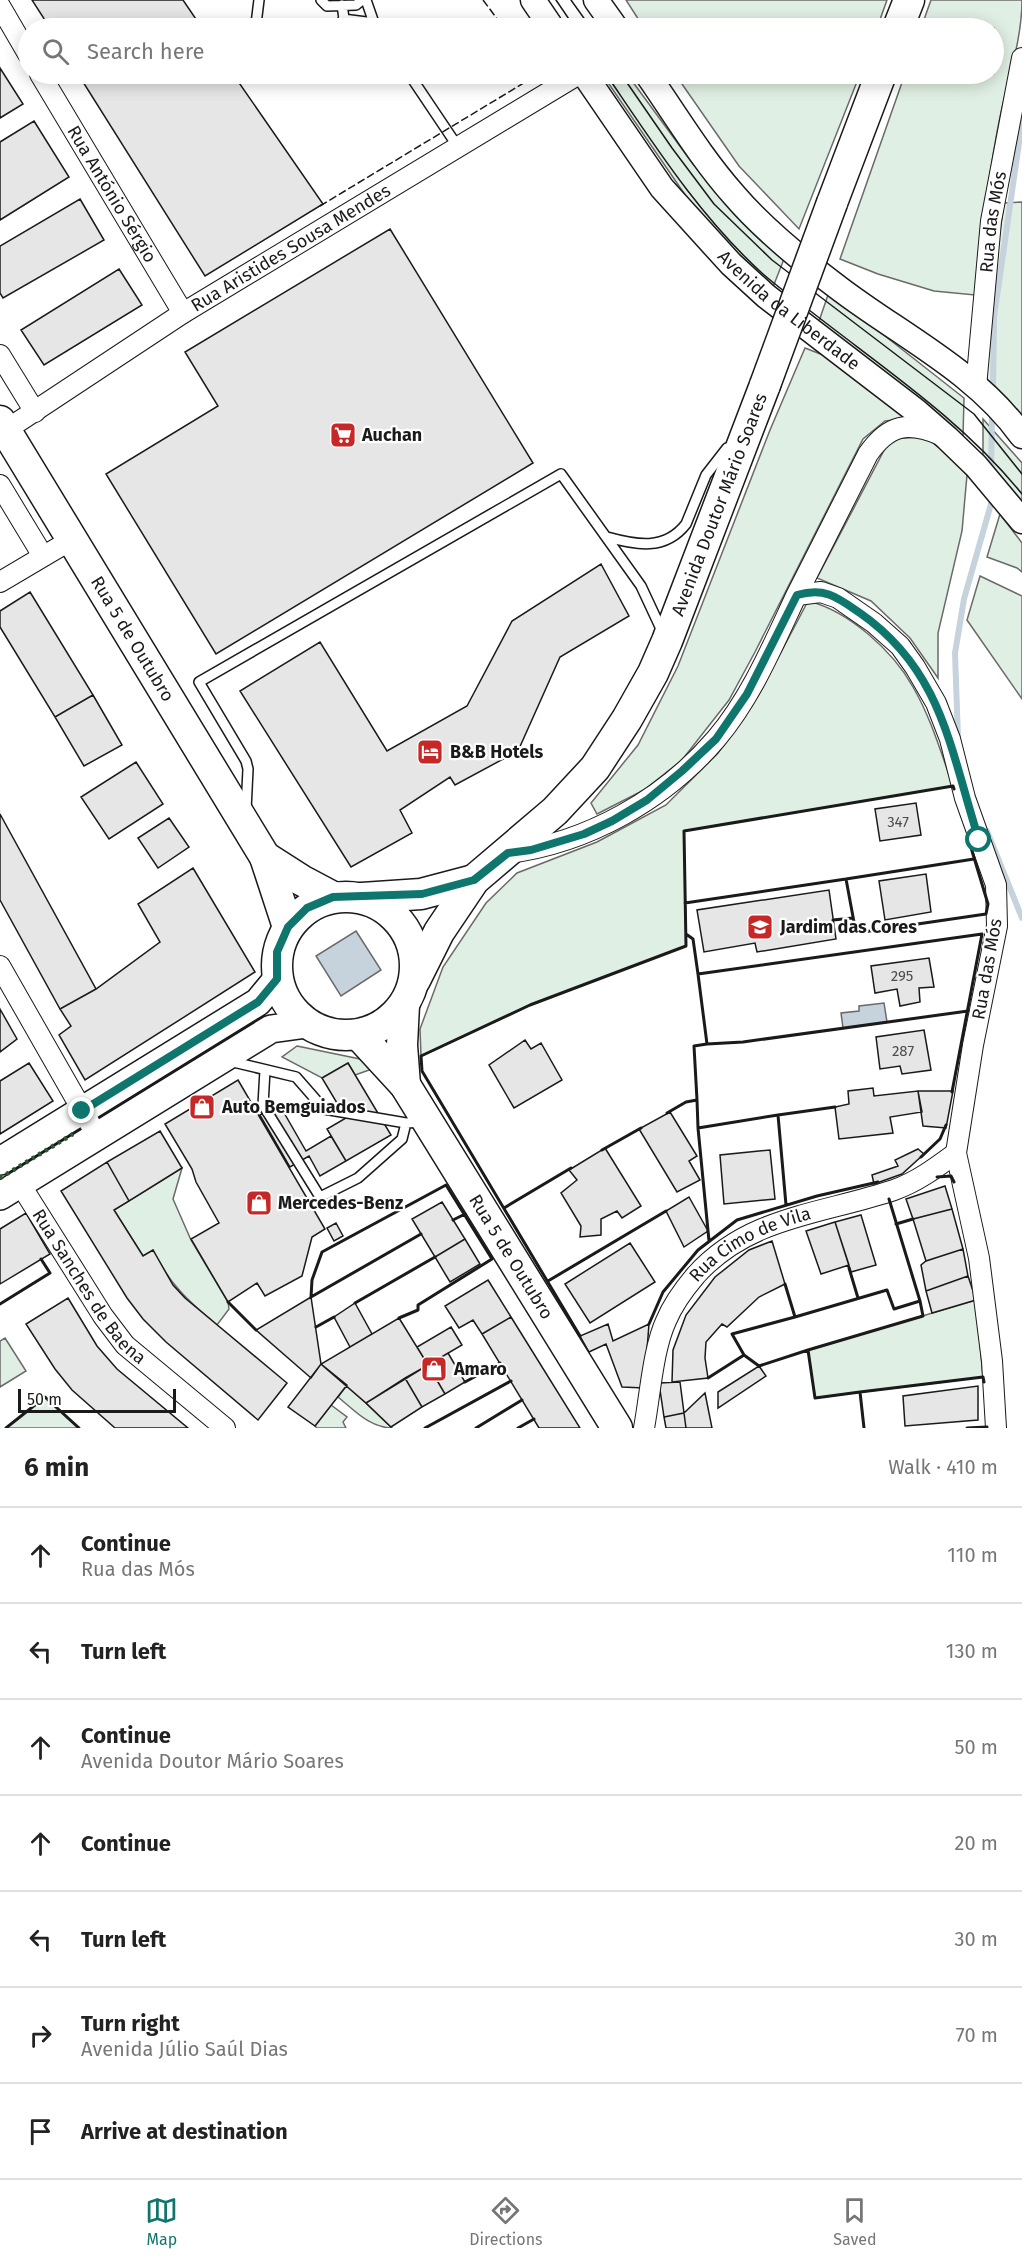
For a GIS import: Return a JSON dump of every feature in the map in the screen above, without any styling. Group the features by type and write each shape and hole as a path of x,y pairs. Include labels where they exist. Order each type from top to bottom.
{"main road":[{"path":"902,18 909,0"},
{"name":"Avenida Doutor Mário Soares","path":"410,993 439,932 474,880 555,811 595,768 653,673 877,84"},
{"name":"Rua 5 de Outubro","path":"3,426 266,856 288,927"},
{"name":"Rua 5 de Outubro","path":"266,856 301,880 346,897"},
{"name":"Avenida Doutor Mário Soares","path":"346,897 422,894 474,880"},
{"path":"346,897 385,908 405,928 415,953 410,993 385,1025 359,1035 332,1035 307,1024 287,1005 277,979 277,952 288,927 307,908 346,897"},
{"path":"0,1161 258,1002 277,979"},
{"name":"Rua 5 de Outubro","path":"410,993 402,1045 405,1085 416,1122 617,1428"},
{"path":"10,1190 271,1029 307,1024"},
{"name":"Rua 5 de Outubro","path":"359,1035 405,1085"}],"street":[{"path":"533,0 545,18"},
{"path":"596,0 609,18"},
{"path":"0,6 18,37"},
{"name":"Rua das Mós","path":"976,387 991,221 1022,58"},
{"name":"Rua António Sérgio","path":"46,84 183,313"},
{"name":"Rua Aristides Sousa Mendes","path":"3,426 35,412 183,313 564,84"},
{"name":"Avenida da Liberdade","path":"588,84 662,188 731,264 766,296 916,411 947,438 976,466 1022,521"},
{"path":"654,84 734,195 778,238 835,285 930,349 976,387 1022,436"},
{"path":"0,355 35,412"},
{"path":"508,853 531,850 573,837 612,821 647,800 716,739 747,694 868,454 878,440 891,430 906,427 922,427 947,438"},
{"path":"0,485 43,556"},
{"path":"0,582 71,540"},
{"name":"Rua das Mós","path":"797,595 821,592 838,597 874,623 900,646 915,667 936,703 950,739 965,798 996,885 997,926 973,1045 956,1153 979,1258 992,1361 996,1428"},
{"path":"0,966 97,1136"},
{"name":"Rua Cimo de Vila","path":"644,1428 658,1345 666,1321 682,1291 708,1262 752,1232 781,1221 896,1190 928,1173 956,1153"},
{"name":"Rua Sanches de Baena","path":"10,1190 125,1345 225,1428"}],"lane":[{"path":"257,18 259,0"},
{"path":"321,0 327,6 356,5 364,0 372,18"},
{"path":"342,5 344,18"},
{"path":"416,84 458,147"},
{"path":"607,537 643,546 663,541 681,531 686,525 706,475 721,458 761,393"},
{"path":"245,824 248,770 246,761 199,682 561,474 641,586 667,641"},
{"path":"221,1059 296,1077 324,1108 416,1122"},
{"path":"265,1070 262,1105 320,1197 358,1178 402,1139 416,1122"}],"green space":[{"path":"626,0 887,0 881,18 638,18"},
{"path":"931,0 1022,0 1017,44 992,161 975,295 934,291 878,274 840,259 901,84 1004,84 1004,18 925,18"},
{"path":"609,84 634,84 693,164 727,204 784,259 773,287 727,244 690,202"},
{"path":"682,84 856,84 799,229 739,166"},
{"path":"1022,202 1022,423 986,383 990,304 1004,203"},
{"path":"829,292 964,398 963,436 891,378 817,327"},
{"path":"805,348 836,360 912,418 885,421 863,439 729,700 682,760 644,790 597,814 591,803 638,745 678,666 770,430"},
{"path":"983,419 1022,463 1022,501 983,455"},
{"path":"922,437 941,446 967,475 962,531 938,633 938,678 910,638 871,601 817,578 890,439"},
{"path":"1000,514 1022,543 1022,572 987,557"},
{"path":"980,576 1022,596 1022,699 967,620"},
{"path":"808,601 823,606 854,623 894,660 913,687 925,711 953,786 684,831 686,946 530,1005 421,1056 420,1029 443,967 486,903 517,873 597,842 666,805 718,753 758,696"},
{"path":"297,1046 360,1059 372,1069 355,1075 348,1063 322,1078 282,1057"},
{"path":"182,1168 173,1199 191,1240 228,1302 229,1309 217,1325 180,1292 153,1250 143,1256 114,1210"},
{"path":"976,1300 983,1377 815,1398 808,1350"},
{"path":"5,1338 26,1371 0,1387 0,1341"},
{"path":"347,1385 392,1428 369,1422 338,1397"},
{"path":"45,1397 79,1428 6,1428"},
{"path":"331,1405 347,1417 343,1422 346,1428 317,1428 315,1426"}],"shaded area":[{"path":"356,931 381,970 341,996 316,956"},
{"path":"884,1003 887,1022 843,1028 841,1013 859,1011 859,1006"}],"building":[{"path":"32,0 183,0 195,18 44,18"},
{"path":"0,68 23,104 0,118"},
{"path":"84,84 240,84 323,204 205,276"},
{"path":"34,121 69,177 0,220 0,142"},
{"path":"80,199 104,240 3,298 0,293 0,246"},
{"name":"Auchan","path":"390,229 533,463 216,654 106,474 218,406 185,352"},
{"path":"119,269 142,305 44,365 21,330"},
{"path":"601,564 629,616 560,657 518,751 455,785 450,777 400,810 412,833 351,867 240,691 320,642 387,751 467,706 512,621"},
{"path":"30,592 93,695 55,717 0,627 0,611"},
{"path":"93,695 122,745 84,766 55,717"},
{"path":"136,762 163,804 109,839 81,797"},
{"path":"916,803 921,835 880,841 875,809"},
{"path":"0,814 96,989 60,1009 0,900"},
{"path":"169,818 189,847 158,868 138,838"},
{"path":"193,868 255,972 85,1080 59,1035 71,1026 60,1009 96,989 160,942 138,904"},
{"path":"926,874 931,912 885,920 879,881"},
{"path":"829,890 836,939 757,952 755,943 704,952 697,910"},
{"path":"929,958 934,987 919,988 920,1002 900,1006 897,989 875,993 871,966"},
{"path":"0,1009 17,1039 0,1052"},
{"path":"924,1030 931,1070 902,1074 900,1066 880,1069 876,1037"},
{"path":"525,1040 531,1049 541,1043 562,1080 514,1108 489,1065"},
{"path":"29,1063 53,1101 0,1134 0,1081"},
{"path":"348,1063 391,1135 346,1161 327,1129 346,1118 322,1078"},
{"name":"Mercedes-Benz","path":"238,1080 325,1229 312,1237 302,1276 265,1296 257,1283 228,1302 191,1239 219,1223 196,1182 192,1169 165,1124"},
{"path":"873,1088 874,1096 918,1091 922,1112 890,1117 893,1133 839,1139 835,1107 849,1104 848,1091"},
{"path":"918,1091 953,1091 946,1128 923,1126"},
{"path":"279,1104 306,1151 331,1136 346,1161 320,1176 309,1156 290,1167 260,1115"},
{"path":"670,1112 697,1156 689,1161 700,1180 677,1192 639,1129"},
{"path":"160,1131 182,1168 129,1201 107,1162"},
{"path":"605,1148 641,1206 622,1218 617,1211 601,1219 601,1235 580,1237 581,1226 561,1193 577,1180 569,1170"},
{"path":"918,1149 924,1154 902,1174 874,1184 872,1175 898,1166 895,1160"},
{"path":"770,1150 775,1199 724,1204 720,1155"},
{"path":"107,1162 129,1201 114,1210 143,1256 153,1250 173,1285 185,1298 287,1383 258,1420 166,1342 143,1319 127,1298 61,1191"},
{"path":"945,1186 952,1209 913,1219 906,1199"},
{"path":"689,1197 708,1231 684,1247 666,1211"},
{"path":"442,1202 465,1239 435,1257 412,1219"},
{"path":"952,1209 963,1249 926,1261 913,1219"},
{"path":"26,1213 50,1254 0,1284 0,1229"},
{"path":"861,1215 876,1265 851,1272 835,1222"},
{"path":"835,1222 849,1265 821,1274 806,1231"},
{"name":"Mercedes-Benz","path":"336,1223 343,1236 334,1241 327,1228"},
{"path":"465,1239 480,1264 450,1282 435,1257"},
{"path":"772,1241 785,1284 759,1297 727,1327 722,1324 706,1342 705,1358 708,1378 672,1382 673,1350 686,1315 715,1277 749,1250"},
{"path":"630,1243 655,1282 590,1323 565,1284"},
{"path":"963,1249 968,1276 926,1291 921,1265 926,1261"},
{"path":"968,1276 976,1300 932,1313 926,1291"},
{"path":"488,1280 511,1317 482,1334 473,1320 459,1328 445,1306"},
{"path":"311,1297 321,1364 311,1378 256,1330"},
{"path":"68,1298 97,1346 117,1369 188,1428 115,1428 72,1390 55,1369 26,1324"},
{"path":"355,1303 372,1334 350,1347 334,1317"},
{"path":"511,1317 580,1428 539,1428 482,1334"},
{"path":"399,1318 428,1365 366,1403 321,1364"},
{"path":"608,1324 613,1341 649,1324 644,1388 622,1387 606,1344 589,1352 580,1336"},
{"path":"451,1327 462,1345 428,1365 417,1347"},
{"path":"448,1353 465,1382 445,1394 428,1365"},
{"path":"321,1364 347,1385 315,1426 288,1407"},
{"path":"428,1365 445,1394 422,1407 405,1378"},
{"path":"759,1366 766,1376 718,1408 718,1392"},
{"path":"405,1378 422,1407 391,1427 366,1403"},
{"path":"680,1382 684,1413 664,1417 659,1383"},
{"path":"978,1386 978,1420 905,1426 903,1396"},
{"path":"705,1393 712,1428 686,1428 684,1413"},
{"path":"684,1413 686,1428 666,1428 664,1417"}],"waterway":[{"path":"993,392 994,317 1022,122"},
{"path":"991,473 992,412"},
{"path":"958,739 955,653 964,599 991,504 991,495"},
{"path":"987,831 1022,918"}],"tram line":[{"path":"556,0 568,18"},
{"path":"571,0 584,18"},
{"path":"613,84 678,178 740,252 775,284 950,420 975,443 1022,494"},
{"path":"628,84 714,204 772,260 974,414 1022,474"}],"hedge":[{"path":"0,1178 73,1134"}],"fence":[{"path":"483,0 496,18"},
{"path":"320,206 522,84"}],"wall":[{"path":"580,1336 422,1071 421,1056 530,1005 686,946 684,831 953,786 954,789"},
{"path":"685,903 846,879 856,933 986,914 988,904 969,841"},
{"path":"846,879 974,859"},
{"path":"833,920 853,918"},
{"path":"686,934 693,939 698,974 982,934 952,1092"},
{"path":"697,1100 694,1046 707,1044 698,974"},
{"path":"707,1044 743,1042 968,1011"},
{"path":"667,1113 686,1102 697,1100 698,1128"},
{"path":"778,1115 835,1107"},
{"path":"709,1241 698,1128 778,1115 786,1205"},
{"path":"921,1157 940,1139 946,1125"},
{"path":"602,1150 641,1128"},
{"path":"504,1208 571,1168"},
{"path":"937,1177 951,1176 954,1182"},
{"path":"649,1324 663,1292 698,1250 737,1220 817,1196 878,1182"},
{"path":"399,1318 418,1310 418,1305 492,1259 446,1185 322,1252 312,1280 311,1297 421,1234"},
{"path":"889,1199 920,1301"},
{"path":"548,1281 666,1211"},
{"path":"453,1220 465,1214"},
{"path":"896,1224 913,1219"},
{"path":"355,1303 435,1257"},
{"path":"0,1304 50,1273 41,1259"},
{"path":"849,1268 858,1298"},
{"path":"785,1284 795,1317 887,1290 894,1309 920,1301 923,1316 808,1350"},
{"path":"228,1302 256,1330"},
{"path":"316,1327 334,1317"},
{"path":"744,1355 732,1334 795,1317"},
{"path":"708,1378 744,1355 759,1366 808,1350 815,1398 860,1392 864,1428"},
{"path":"465,1382 500,1363"},
{"path":"860,1392 983,1377 984,1382"},
{"path":"425,1428 511,1381"},
{"path":"6,1428 45,1397 79,1428"},
{"path":"476,1428 522,1400"},
{"path":"518,1428 534,1419"},
{"path":"967,1428 987,1427"}],"place":[{"name":"Auchan","path":"343,435"},
{"name":"B&B Hotels","path":"430,752"},
{"name":"Jardim das Cores","path":"760,927"},
{"name":"Auto Bemguiados","path":"202,1107"},
{"name":"Mercedes-Benz","path":"259,1203"},
{"name":"Amaro","path":"434,1369"}],"route":[{"path":"82,1111 258,1002 277,979 277,952 288,927 307,908 333,897 360,898 422,894 474,880 508,853 531,850 584,834 612,821 647,800 716,739 747,694 797,595 821,592 838,597 874,623 900,646 936,703 950,739 965,798 979,840"}]}
